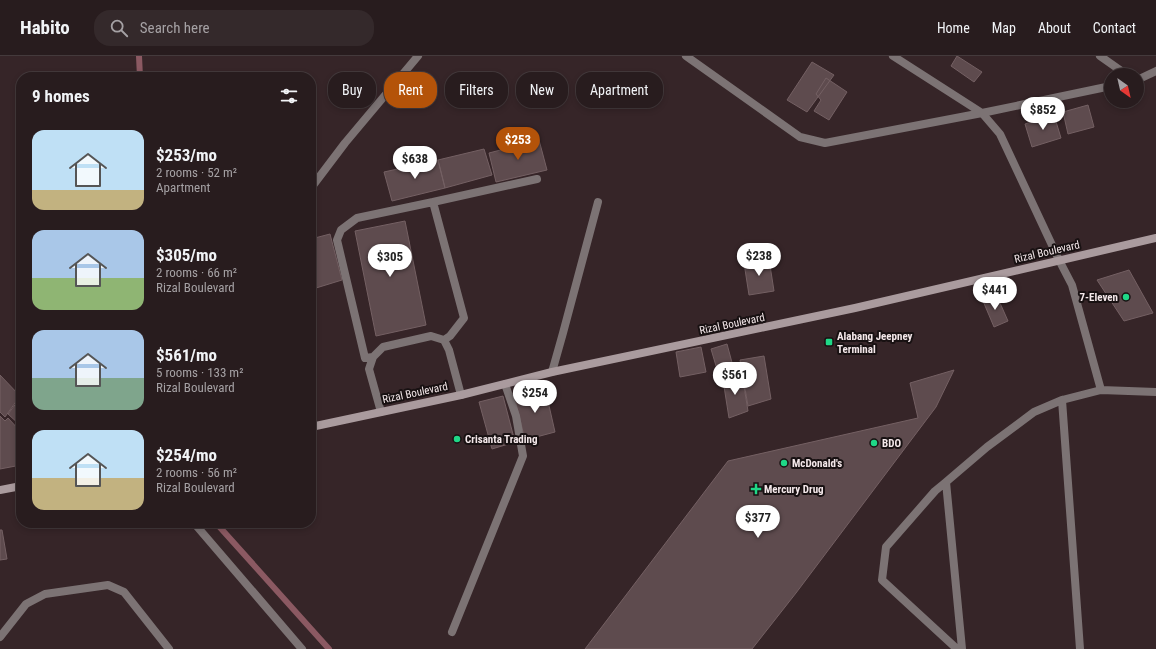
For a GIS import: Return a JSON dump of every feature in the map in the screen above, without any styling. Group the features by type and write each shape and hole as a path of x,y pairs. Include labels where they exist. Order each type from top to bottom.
{"main road":[{"name":"Rizal Boulevard","path":"316,426 461,395 552,372 855,308 1156,238"},
{"path":"0,490 16,487"}],"street":[{"path":"316,178 418,56"},
{"path":"686,56 800,137 825,143 982,113 1104,87"},
{"path":"893,56 982,113 1000,134 1072,285 1100,390"},
{"path":"1100,56 1117,68"},
{"path":"1144,77 1156,71"},
{"path":"373,357 365,358 337,240 341,230 357,218 537,179"},
{"path":"433,202 464,318 450,336 444,340"},
{"path":"552,372 564,333 598,202"},
{"path":"381,412 369,369 373,357 382,347 431,336 444,340 449,350 461,395"},
{"path":"452,632 523,456 516,416 505,384"},
{"path":"957,649 882,580 886,547 935,491 986,447 1034,412 1062,400 1100,390 1156,392"},
{"path":"1062,400 1080,649"},
{"path":"946,482 962,649"},
{"path":"198,528 302,649"},
{"path":"0,637 26,604 45,594 108,585 124,592 169,649"}],"building":[{"path":"957,56 982,72 974,82 951,66"},
{"path":"812,62 834,75 807,112 787,100"},
{"path":"826,78 847,92 829,120 814,111 821,100 816,94"},
{"path":"1088,105 1094,127 1068,134 1063,112"},
{"path":"1054,115 1061,138 1032,147 1025,124"},
{"path":"539,140 547,170 496,182 489,153"},
{"path":"484,149 492,175 445,188 438,160"},
{"path":"438,160 445,188 392,201 384,172"},
{"path":"405,221 426,325 376,336 355,231"},
{"path":"330,234 342,280 316,288 316,238"},
{"path":"769,259 774,291 749,295 744,263"},
{"name":"7-Eleven","path":"1129,270 1153,313 1124,321 1097,280"},
{"path":"996,294 1008,321 994,327 983,301"},
{"path":"727,344 734,370 719,376 711,349"},
{"path":"701,347 706,372 680,377 676,352"},
{"path":"764,356 771,399 748,406 740,360"},
{"path":"954,370 936,407 752,649 585,649 728,461 918,418 910,383"},
{"path":"742,374 748,411 729,418 723,380"},
{"path":"0,375 16,392 16,402 5,417 0,412"},
{"path":"545,388 555,432 525,440 514,395"},
{"path":"503,396 515,442 492,449 479,402"},
{"path":"16,404 16,421 8,414"},
{"path":"0,416 5,421 8,418 16,427 16,466 0,469"},
{"path":"0,530 2,530 7,559 0,560"}],"waterway":[{"path":"139,56 140,72"},
{"path":"220,528 329,649"}],"place":[{"name":"7-Eleven","path":"1126,297"},
{"name":"Alabang Jeepney Terminal","path":"829,342"},
{"name":"Crisanta Trading","path":"457,439"},
{"name":"BDO","path":"874,443"},
{"name":"McDonald's","path":"784,463"},
{"name":"Mercury Drug","path":"756,489"}]}
